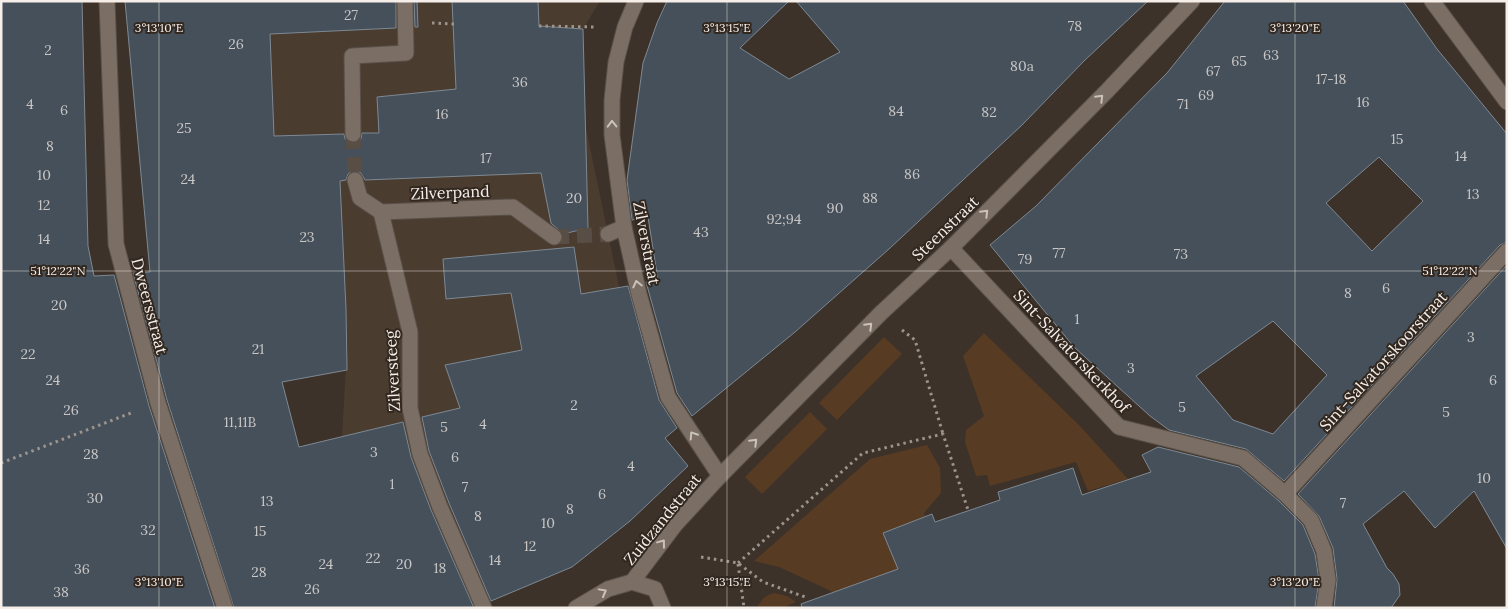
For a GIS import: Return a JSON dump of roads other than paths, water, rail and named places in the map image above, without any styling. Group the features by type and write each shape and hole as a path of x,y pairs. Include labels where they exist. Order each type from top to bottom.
{"street":[{"name":"Dweersstraat","path":"107,1 116,244 158,403 225,608"},
{"path":"353,134 352,56 406,53 405,1"},
{"name":"Zilverstraat","path":"636,1 625,27 616,62 612,100 612,135 624,227 639,294 668,397 720,476"},
{"name":"Steenstraat","path":"720,476 882,313 951,248 1107,91 1192,1"},
{"path":"1432,1 1507,102"},
{"path":"355,180 360,198 381,212"},
{"name":"Zilverpand","path":"381,212 513,207 554,237"},
{"name":"Zilversteeg","path":"381,212 410,332 410,408 420,454 440,507 484,608"},
{"path":"608,234 624,227"},
{"name":"Sint-Salvatorskerkhof","path":"951,248 1119,427 1243,458 1285,494 1311,520 1324,551 1328,580 1324,608"},
{"name":"Sint-Salvatorskoorstraat","path":"1285,494 1507,251"},
{"name":"Zuidzandstraat","path":"576,608 608,589 632,582 675,525 720,476"},
{"path":"632,582 655,589 663,608"}],"tunnel":[{"path":"353,134 355,180"},
{"path":"554,237 608,234"}]}
